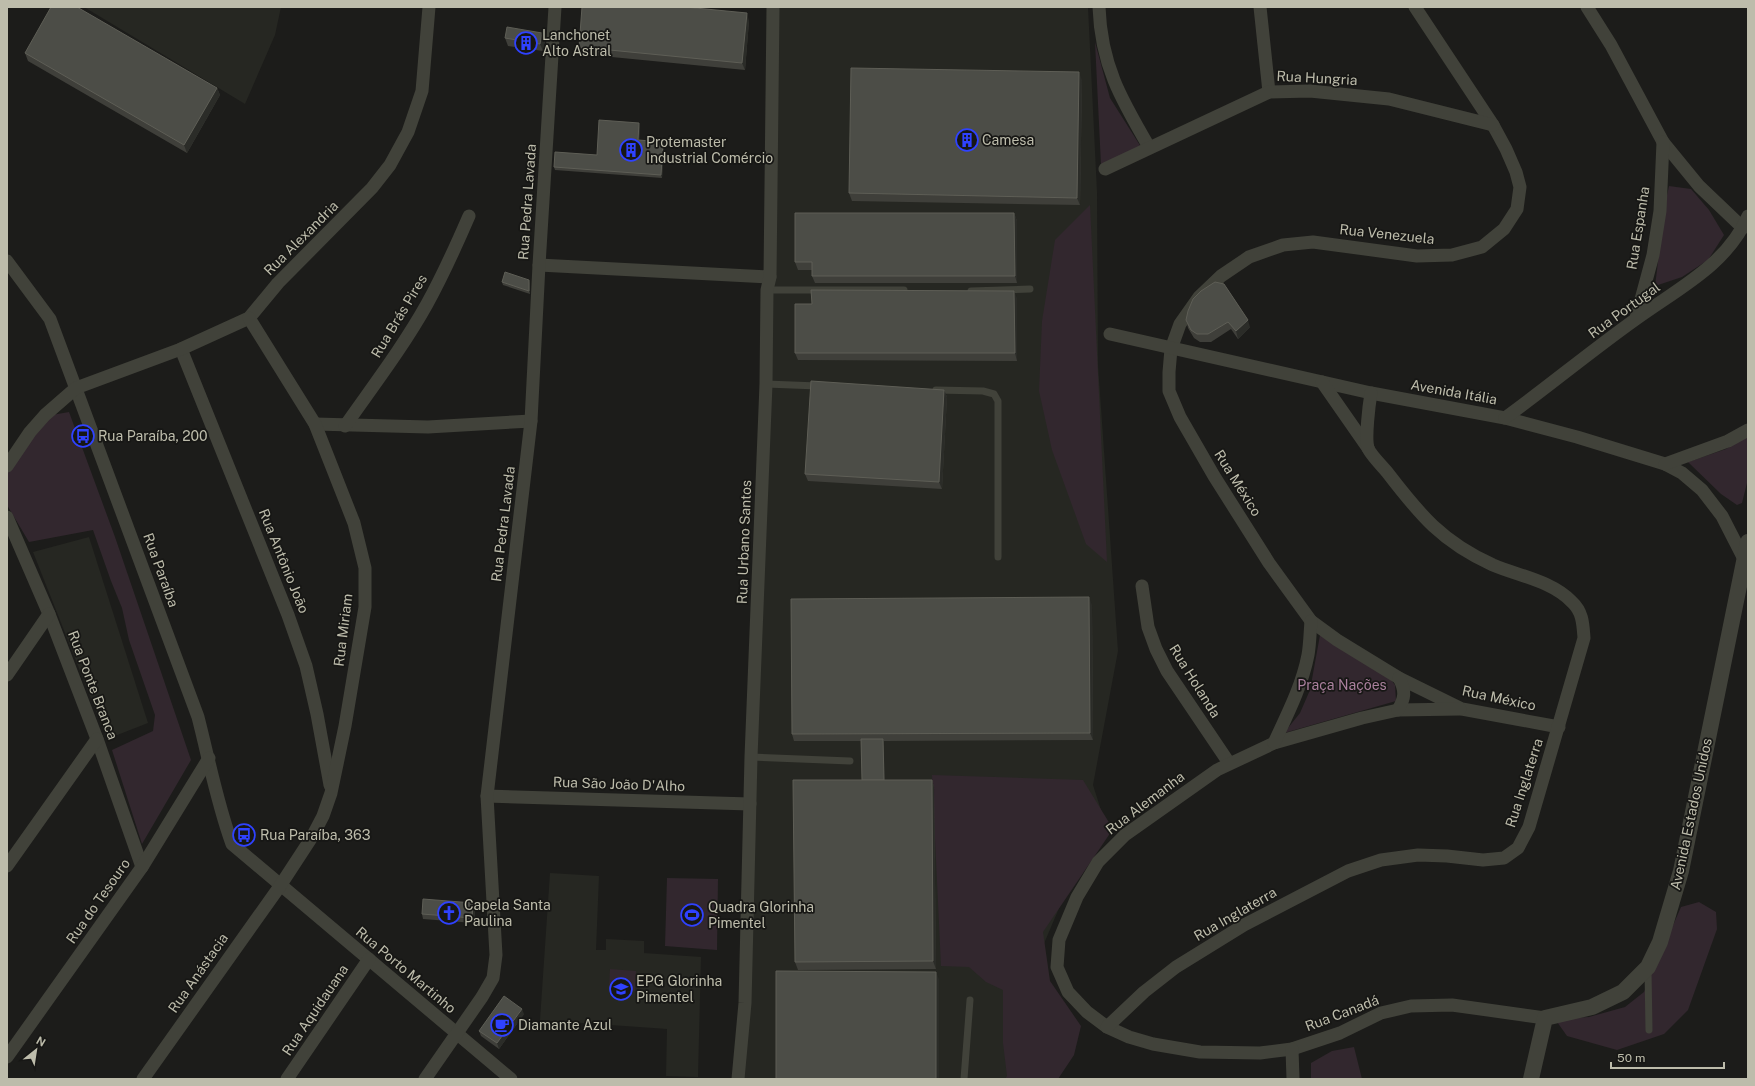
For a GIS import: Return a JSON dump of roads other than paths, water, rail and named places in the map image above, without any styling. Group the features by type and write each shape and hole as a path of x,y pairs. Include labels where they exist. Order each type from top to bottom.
{"street":[{"name":"Rua Alexandria","path":"76,388 181,349 249,318 278,283 372,188 390,165 408,132 422,91 429,7"},
{"name":"Rua Pedra Lavada","path":"425,1079 482,998 493,978 496,955 487,796 531,421 555,7"},
{"name":"Rua Urbano Santos","path":"738,1079 745,1003 751,757 766,384 767,290 770,277 773,7"},
{"path":"1099,7 1100,27 1108,66 1121,99 1149,147"},
{"path":"1260,7 1269,92"},
{"name":"Rua Venezuela","path":"1171,349 1180,324 1199,297 1221,276 1249,257 1283,245 1313,242 1417,256 1452,255 1482,247 1504,229 1517,209 1520,187 1516,172 1493,125 1415,7"},
{"path":"1587,7 1611,44 1663,142 1699,186 1743,228"},
{"name":"Rua Hungria","path":"1105,169 1149,147 1269,92 1310,91 1389,99 1493,125"},
{"name":"Rua Espanha","path":"1636,318 1653,255 1658,219 1663,142"},
{"name":"Rua Brás Pires","path":"345,426 395,356 426,306 451,258 469,216"},
{"name":"Rua Portugal","path":"1505,418 1636,318 1680,290 1704,270 1731,244 1743,228 1748,216"},
{"path":"539,265 770,277"},
{"name":"Rua Paraíba","path":"8,266 50,319 198,717 209,758 220,812 232,844 280,886"},
{"name":"Rua Miriam","path":"249,318 315,424 354,523 365,568 365,607 346,726 331,793 323,816 312,837 280,886"},
{"name":"Avenida Itália","path":"1110,334 1371,393 1505,418 1577,437 1665,464 1682,473 1702,490 1722,516 1744,559"},
{"name":"Rua Antônio João","path":"181,349 288,614 306,666 317,714 331,793"},
{"name":"Rua México","path":"1171,349 1168,372 1170,391 1180,417 1269,563 1311,621 1338,640 1399,678 1462,709 1559,727"},
{"name":"Rua Inglaterra","path":"1107,1027 1144,992 1176,967 1244,924 1348,871 1381,860 1418,855 1447,856 1483,860 1504,858 1518,848 1529,827 1584,638 1582,618 1573,602 1554,588 1494,565 1465,551 1435,530 1412,505 1368,448 1322,382"},
{"path":"7,466 30,432 45,415 76,388"},
{"path":"1368,448 1368,425 1371,393"},
{"path":"315,424 345,426 428,427 531,421"},
{"path":"1665,464 1728,440 1748,430"},
{"name":"Rua Ponte Branca","path":"7,517 49,614 142,867"},
{"name":"Avenida Estados Unidos","path":"1545,1018 1592,1007 1623,992 1648,967 1660,942 1681,870 1748,542"},
{"name":"Rua Holanda","path":"1142,586 1148,627 1156,649 1167,670 1229,763"},
{"path":"7,675 49,614"},
{"path":"1274,743 1302,679 1308,655 1311,621"},
{"path":"1398,710 1405,693 1399,678"},
{"name":"Rua Alemanha","path":"1107,1027 1086,1012 1068,992 1057,967 1060,940 1077,897 1098,862 1125,834 1217,770 1274,743 1398,710 1462,709"},
{"path":"7,866 96,739"},
{"name":"Rua do Tesouro","path":"7,1057 142,867 209,758"},
{"name":"Rua São João D'Alho","path":"487,796 750,804"},
{"name":"Rua Porto Martinho","path":"280,886 511,1079"},
{"name":"Rua Anástacia","path":"143,1079 280,886"},
{"name":"Rua Aquidauana","path":"287,1079 369,959"},
{"name":"Rua Canadá","path":"1107,1027 1129,1038 1200,1052 1260,1053 1292,1049 1340,1033 1381,1014 1411,1006 1452,1005 1545,1018"},
{"path":"1531,1079 1545,1018"},
{"path":"1292,1049 1293,1079"}],"lane":[{"path":"967,291 1030,289"},
{"path":"767,290 914,290"},
{"path":"766,384 827,386"},
{"path":"929,389 983,391 994,394 998,401 998,557"},
{"path":"751,757 850,761"},
{"path":"1648,967 1649,1030"},
{"path":"964,1079 970,1000"}],"place":[{"name":"Lanchonet Alto Astral","path":"526,43"},
{"name":"Camesa","path":"967,140"},
{"name":"Protemaster Industrial Comércio","path":"631,150"},
{"name":"Rua Paraíba, 200","path":"83,436"},
{"name":"Rua Paraíba, 363","path":"244,835"},
{"name":"Capela Santa Paulina","path":"449,913"},
{"name":"Quadra Glorinha Pimentel","path":"692,915"},
{"name":"EPG Glorinha Pimentel","path":"621,989"},
{"name":"Diamante Azul","path":"502,1025"}],"park label":[{"name":"Praça Nações","path":"1342,685"}]}
